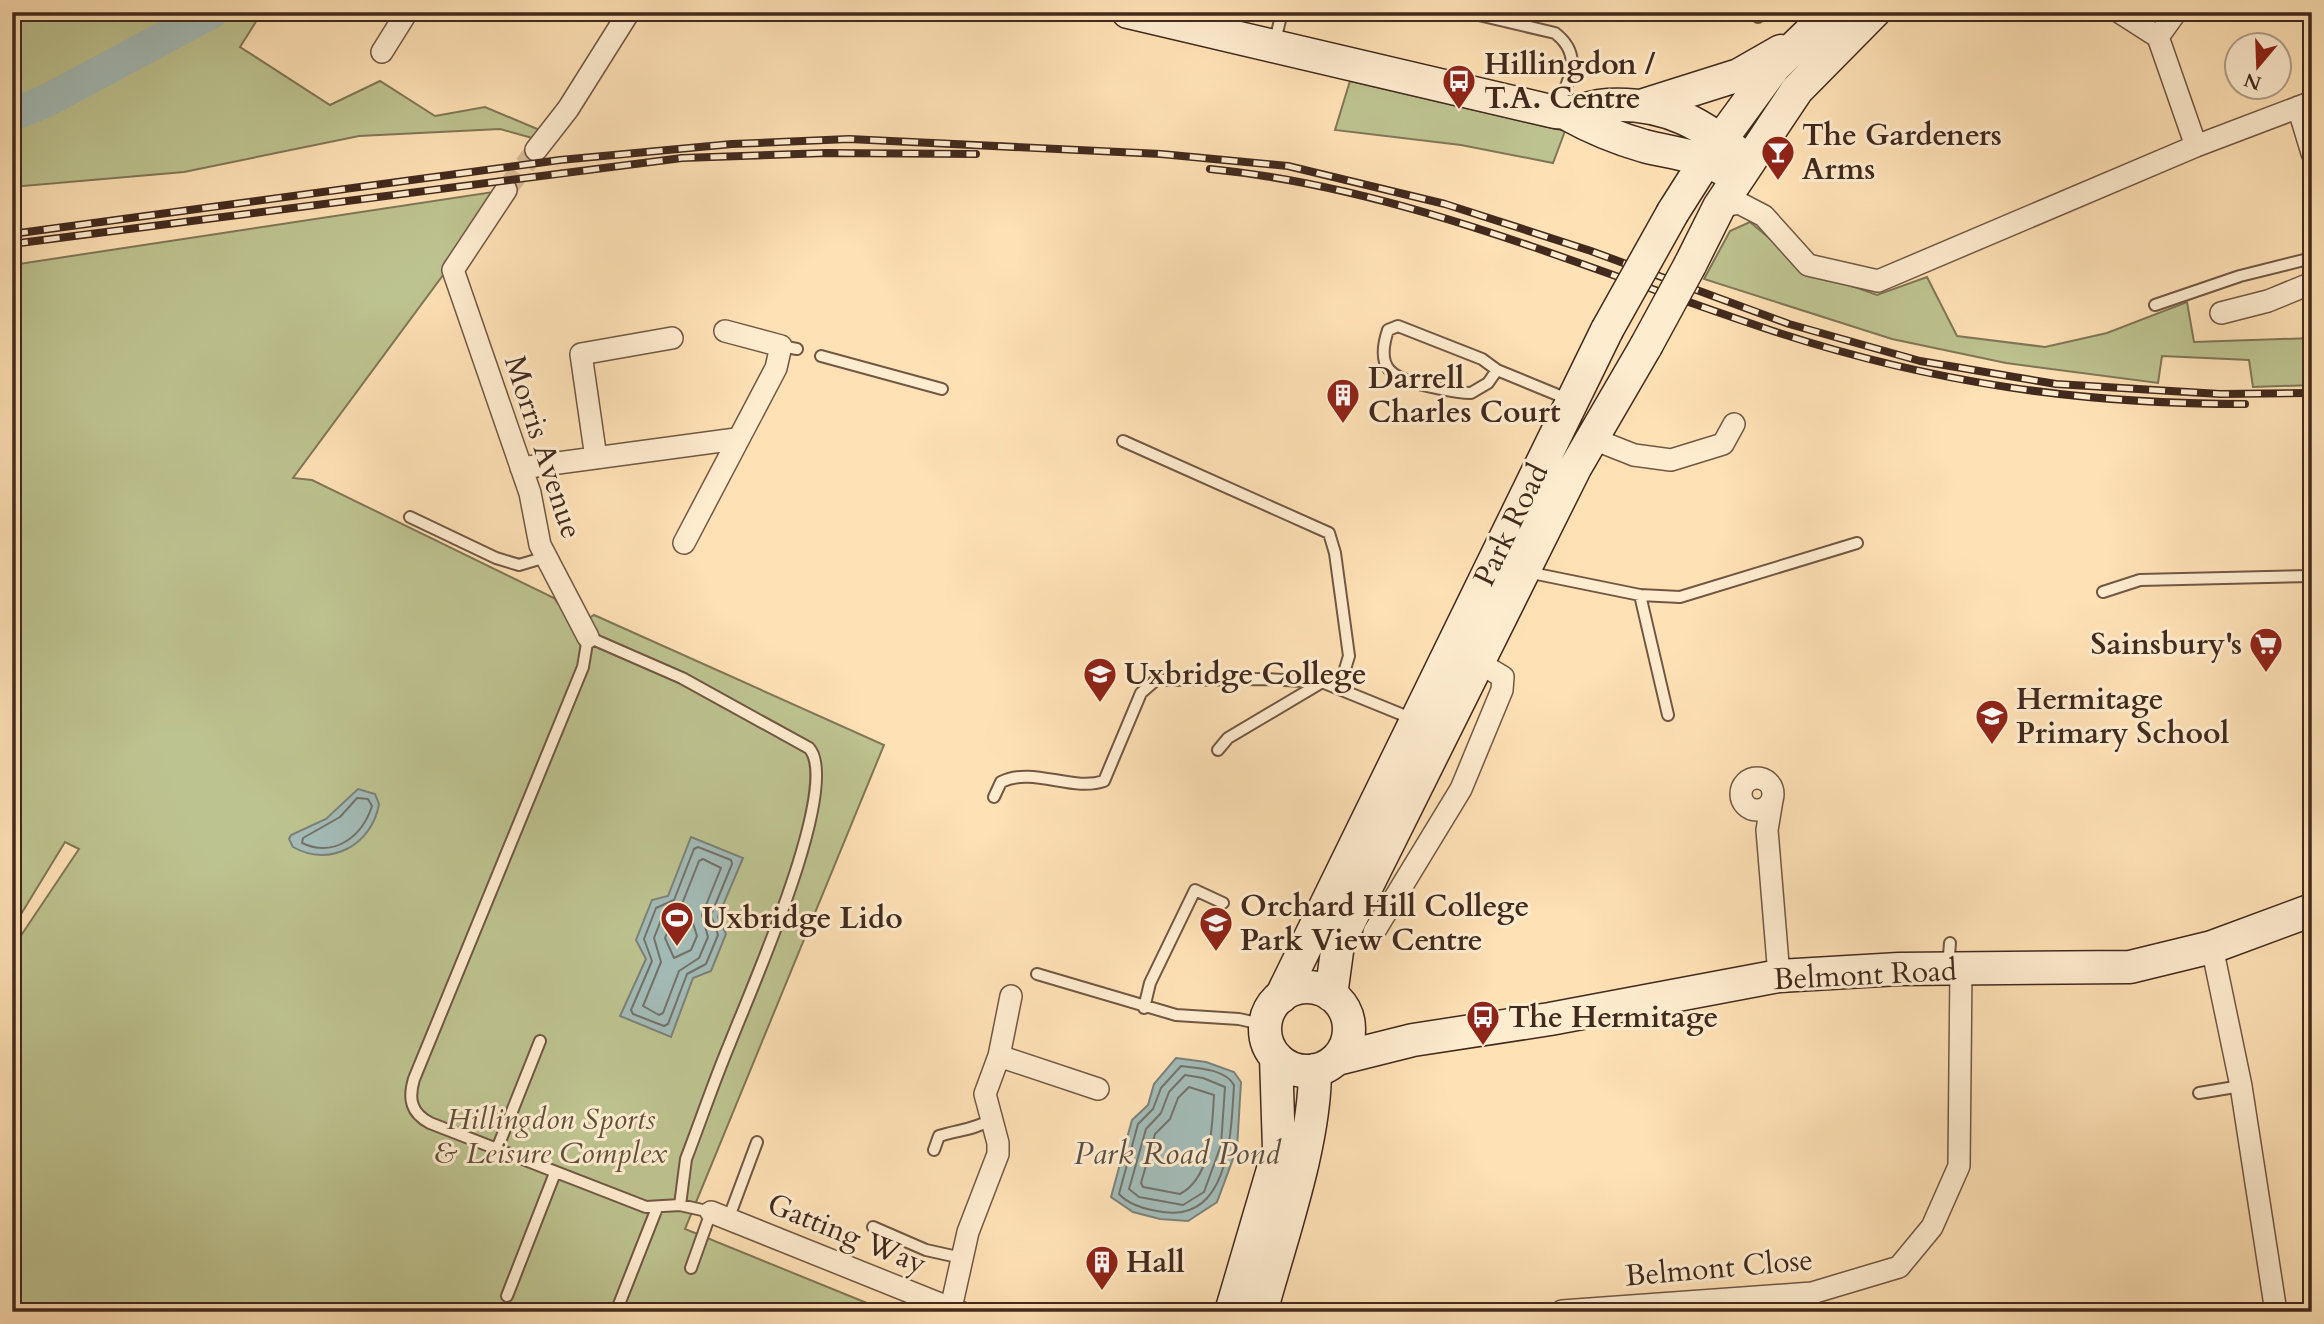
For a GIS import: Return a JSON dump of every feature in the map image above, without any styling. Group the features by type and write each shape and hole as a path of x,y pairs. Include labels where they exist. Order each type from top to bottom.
{"main road":[{"path":"1128,12 1273,48 1561,113 1595,130 1645,146 1714,150"},
{"name":"Park Road","path":"1282,997 1570,400 1607,330 1673,212 1714,150 1774,67 1831,12"},
{"name":"Park Road","path":"1340,1008 1338,944 1591,438 1646,346 1719,207 1743,169 1797,90 1874,12"},
{"path":"1639,107 1739,75 1801,40"},
{"path":"1561,113 1599,106 1666,110 1696,121 1714,150 1743,169"},
{"name":"Belmont Road","path":"1326,1064 1413,1040 1550,1019 1779,976 1953,961 2130,967 2212,947 2312,910"},
{"path":"1231,1312 1279,1149 1276,1057 1268,1041 1266,1025 1271,1009 1282,997 1307,988 1340,1008 1413,1040"},
{"path":"1261,1312 1297,1180 1315,1094 1326,1064 1348,1040 1340,1008"},
{"path":"1276,1057 1292,1068 1326,1064"}],"street":[{"path":"382,52 407,12"},
{"path":"536,150 568,109 629,12"},
{"path":"2119,12 2158,37 2196,146"},
{"path":"2158,37 2176,12"},
{"path":"1719,207 1739,203 1764,216 1808,265 1878,281 2196,146 2305,105 2312,153"},
{"name":"Morris Avenue","path":"506,190 453,270 530,493 540,545 588,638"},
{"path":"2221,313 2268,301 2312,283"},
{"path":"684,543 736,439 789,347 725,331"},
{"path":"596,458 581,354 672,338"},
{"path":"1591,438 1634,455 1671,460 1723,444 1734,425"},
{"path":"521,468 736,439"},
{"path":"1374,932 1461,789 1502,690 1503,677 1478,662"},
{"path":"1767,830 1746,807 1741,790 1753,778 1770,784 1772,800 1767,830 1779,976"},
{"path":"1746,807 1762,810 1772,800"},
{"path":"2212,947 2241,1086 2276,1312"},
{"name":"Belmont Close","path":"1562,1311 1812,1293 1899,1267 1932,1227 1959,1166 1953,961"},
{"path":"948,1309 968,1232 998,1154 998,1143 985,1094 999,1056 1011,996"},
{"path":"999,1056 1098,1089"},
{"name":"Gatting Way","path":"720,1214 948,1309"}],"lane":[{"path":"1273,48 1282,12"},
{"path":"1466,12 1555,33 1566,42 1574,68 1561,113"},
{"path":"2155,304 2241,276 2312,258"},
{"path":"1497,370 1488,383 1471,393 1402,380 1388,370 1383,360 1384,341 1388,330 1398,326 1482,359 1497,370 1570,400"},
{"path":"821,356 942,389"},
{"path":"1123,441 1329,533 1335,553 1349,656 1339,689"},
{"path":"410,517 496,558 519,565 546,557"},
{"path":"1524,571 1640,595 1680,597 1857,543"},
{"path":"2103,592 2140,580 2312,576"},
{"path":"1640,595 1668,715"},
{"path":"680,1205 686,1159 791,888 814,805 817,765 810,748 682,678 588,638 583,667 412,1086 411,1104 419,1116 646,1207 680,1205 720,1214"},
{"path":"994,797 1001,782 1015,778 1091,785 1104,781 1142,693 1156,680 1254,679 1322,682 1416,721"},
{"path":"1218,750 1228,738 1322,682"},
{"path":"1144,1008 1150,983 1195,890 1223,903"},
{"path":"1037,974 1144,1008 1176,1015 1239,1018 1266,1025"},
{"path":"497,1149 540,1041"},
{"path":"2199,1093 2241,1086"},
{"path":"933,1150 939,1136 955,1130 975,1129 990,1120"},
{"path":"691,1268 757,1142"},
{"path":"507,1296 555,1172"},
{"path":"616,1312 657,1208"},
{"path":"873,1227 926,1250 962,1258"}],"green space":[{"path":"12,12 262,12 240,47 330,105 380,81 435,116 485,107 549,134 543,141 500,129 359,136 184,172 12,187"},
{"path":"1350,81 1565,131 1553,163 1461,145 1335,130"},
{"name":"Hillingdon Sports & Leisure Complex","path":"506,190 293,478 312,480 554,598 575,627 594,615 884,745 685,1229 889,1312 12,1312 12,949 79,849 65,842 12,929 12,265"},
{"path":"1750,222 1807,270 1877,295 1927,277 1957,336 2045,347 2107,333 2187,302 2194,342 2312,338 2312,385 2253,387 2249,360 2162,356 2158,383 2006,363 1892,339 1704,279 1730,231"}],"water":[{"path":"358,789 375,794 379,804 368,831 358,841 347,849 321,855 293,847 289,839 291,835 326,819"},
{"path":"691,837 743,858 718,917 726,934 711,971 693,978 671,1037 620,1016 646,959 636,940 652,900 668,896"},
{"name":"Park Road Pond","path":"1176,1058 1206,1062 1234,1072 1241,1082 1237,1148 1217,1202 1188,1221 1160,1219 1133,1212 1111,1197 1132,1120 1148,1105 1154,1084"}],"waterway":[{"path":"12,115 46,101 212,12"}],"tunnel":[{"path":"506,190 536,150"}],"railway":[{"path":"12,234 560,160 732,144 849,139 1161,154 1288,166 1445,204 1591,251 1789,324 1920,361 2056,384 2220,394 2312,393"},
{"path":"12,244 682,158 826,153 976,154"},
{"path":"1210,169 1283,179 1426,213 1776,332 1892,365 2065,395 2245,404"}],"place":[{"name":"Hillingdon / T.A. Centre","path":"1459,111"},
{"name":"The Gardeners Arms","path":"1778,182"},
{"name":"Darrell Charles Court","path":"1343,425"},
{"name":"Sainsbury's","path":"2266,674"},
{"name":"Uxbridge College","path":"1100,704"},
{"name":"Hermitage Primary School","path":"1992,746"},
{"name":"Uxbridge Lido","path":"677,948"},
{"name":"Orchard Hill College Park View Centre","path":"1216,953"},
{"name":"The Hermitage","path":"1483,1047"},
{"name":"Hall","path":"1102,1292"}]}
